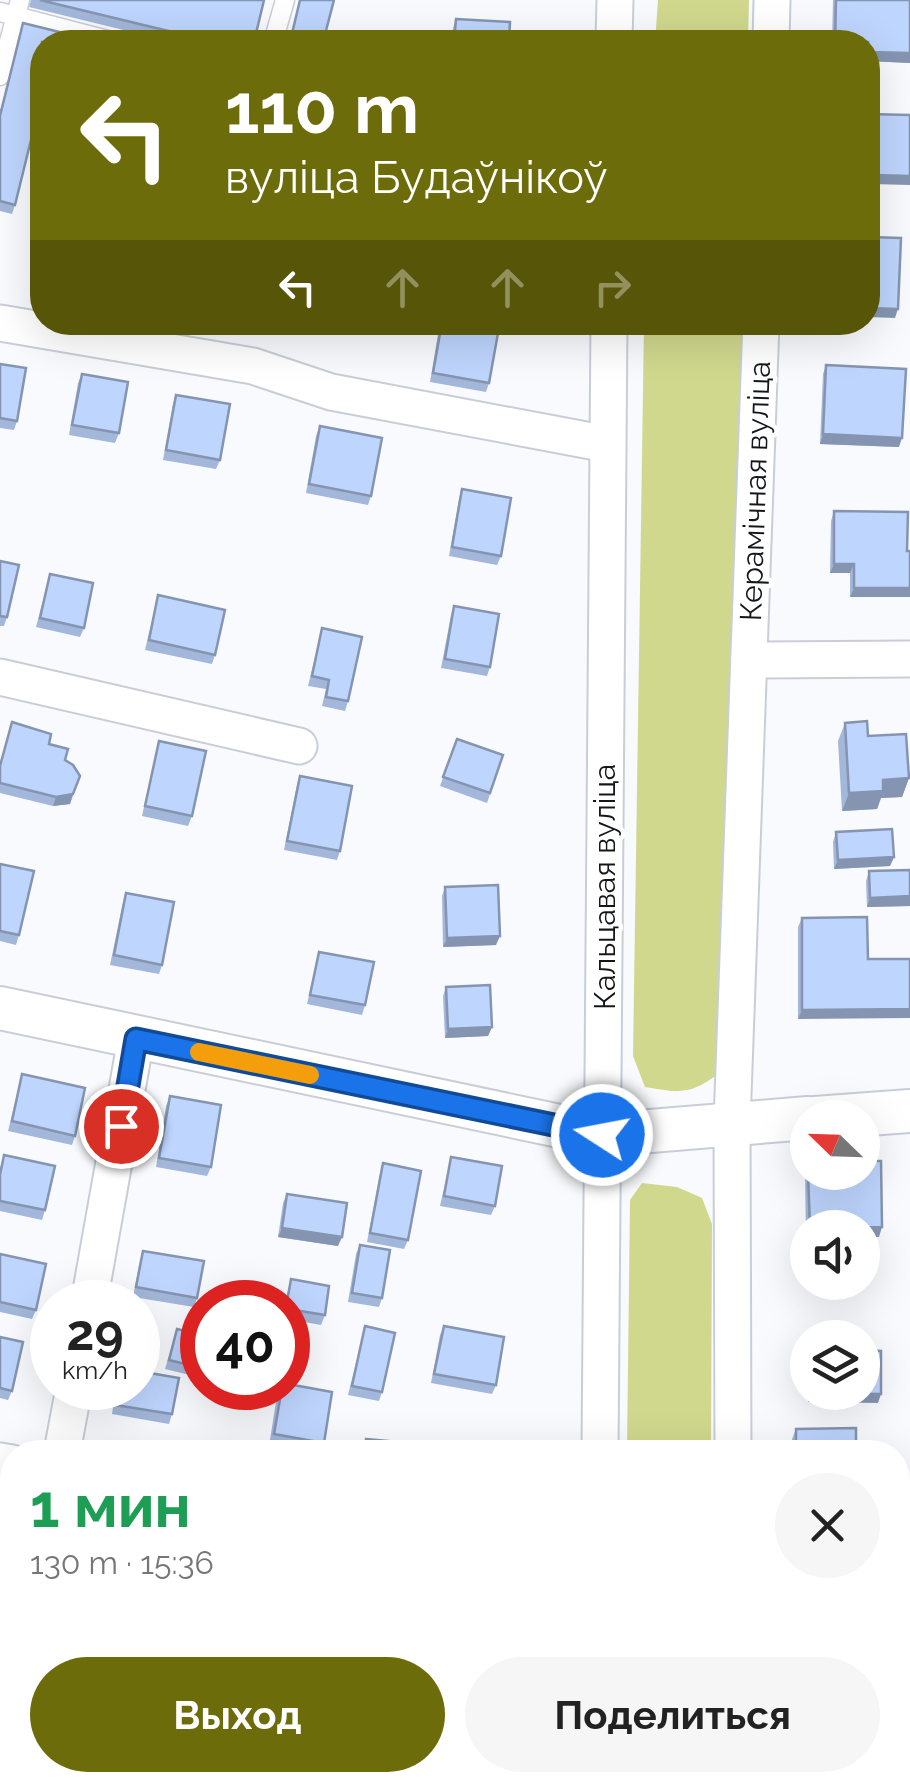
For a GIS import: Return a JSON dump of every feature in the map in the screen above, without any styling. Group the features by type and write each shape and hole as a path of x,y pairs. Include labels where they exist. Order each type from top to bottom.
{"street":[{"path":"614,30 615,0"},
{"path":"771,30 772,0"},
{"path":"0,323 30,328"},
{"path":"70,335 252,366 331,392 608,444"},
{"name":"Кальцавая вуліца","path":"600,1440 610,335"},
{"name":"Керамічная вуліца","path":"732,1440 732,1123 761,335"},
{"path":"749,660 910,658"},
{"path":"0,677 299,746"},
{"path":"0,1008 602,1135 790,1119"},
{"path":"93,1280 136,1039"},
{"path":"880,1113 910,1111"},
{"path":"64,1440 70,1410"}],"lane":[{"path":"276,30 285,0"},
{"path":"0,76 12,9 77,30"}],"green space":[{"path":"658,0 749,0 748,30 656,30"},
{"path":"644,335 742,335 719,1073 692,1089 645,1087 633,1056"},
{"path":"642,1183 677,1187 702,1198 712,1224 711,1440 627,1440 630,1200"}],"building":[{"path":"40,0 264,0 257,30 164,30"},
{"path":"300,0 334,0 326,30 293,30"},
{"path":"836,0 910,0 910,53 880,52 880,30 835,30"},
{"path":"456,19 510,22 510,30 455,30"},
{"path":"23,23 51,30 30,30 30,144 15,205 0,201 0,116"},
{"path":"880,114 910,115 910,176 880,175"},
{"path":"880,237 901,238 898,309 880,308"},
{"path":"440,335 498,335 489,383 433,373"},
{"path":"0,364 26,368 17,421 0,418"},
{"path":"826,365 906,369 902,438 823,434"},
{"path":"82,374 128,382 119,433 72,425"},
{"path":"176,395 230,404 220,460 166,450"},
{"path":"320,426 382,438 371,496 309,484"},
{"path":"462,489 511,498 501,556 452,547"},
{"path":"834,511 908,512 910,588 854,588 854,564 834,564"},
{"path":"0,561 19,565 7,617 0,616"},
{"path":"50,574 93,583 84,628 40,618"},
{"path":"158,595 225,610 215,655 149,640"},
{"path":"454,606 499,614 490,667 445,659"},
{"path":"322,628 362,637 348,701 326,697 329,680 312,676"},
{"path":"867,721 868,736 906,734 909,778 883,780 883,791 849,793 845,723"},
{"path":"12,722 51,734 49,744 68,749 65,760 80,776 73,794 56,797 0,783 0,766"},
{"path":"457,739 503,755 490,793 443,777"},
{"path":"159,741 206,751 192,816 145,806"},
{"path":"300,776 352,786 340,851 287,841"},
{"path":"892,829 894,857 838,860 836,832"},
{"path":"0,864 34,871 19,935 0,931"},
{"path":"910,870 910,896 870,898 869,871"},
{"path":"498,885 500,936 447,938 445,887"},
{"path":"126,893 174,902 162,965 114,955"},
{"path":"867,917 868,959 910,959 910,1009 802,1010 802,918"},
{"path":"319,952 374,962 365,1005 310,995"},
{"path":"490,985 492,1027 448,1029 446,987"},
{"path":"22,1074 85,1088 75,1136 12,1121"},
{"path":"170,1096 221,1105 211,1167 159,1158"},
{"path":"4,1155 55,1166 45,1210 0,1201"},
{"path":"451,1157 502,1166 495,1206 444,1196"},
{"path":"881,1161 882,1227 880,1210 809,1210 809,1190 880,1190"},
{"path":"383,1163 421,1171 408,1240 370,1233"},
{"path":"287,1194 347,1203 342,1237 282,1228"},
{"path":"360,1245 390,1250 382,1298 352,1293"},
{"path":"143,1251 204,1261 200,1280 180,1280 180,1295 160,1291 160,1280 137,1280"},
{"path":"0,1254 46,1264 43,1280 30,1280 30,1309 0,1302"},
{"path":"310,1282 329,1286 325,1315 310,1313"},
{"path":"365,1326 395,1333 382,1392 352,1386"},
{"path":"444,1326 504,1337 496,1385 434,1374"},
{"path":"177,1329 180,1330 180,1363 169,1360"},
{"path":"0,1337 23,1342 12,1391 0,1388"},
{"path":"160,1375 179,1378 172,1414 147,1410 160,1410"},
{"path":"310,1388 332,1392 324,1440 274,1434 278,1410 310,1410"},
{"path":"856,1428 856,1440 796,1440 796,1429"}],"slow traffic":[{"path":"199,1052 310,1075"}],"route":[{"path":"121,1126 136,1039 602,1135"}]}
